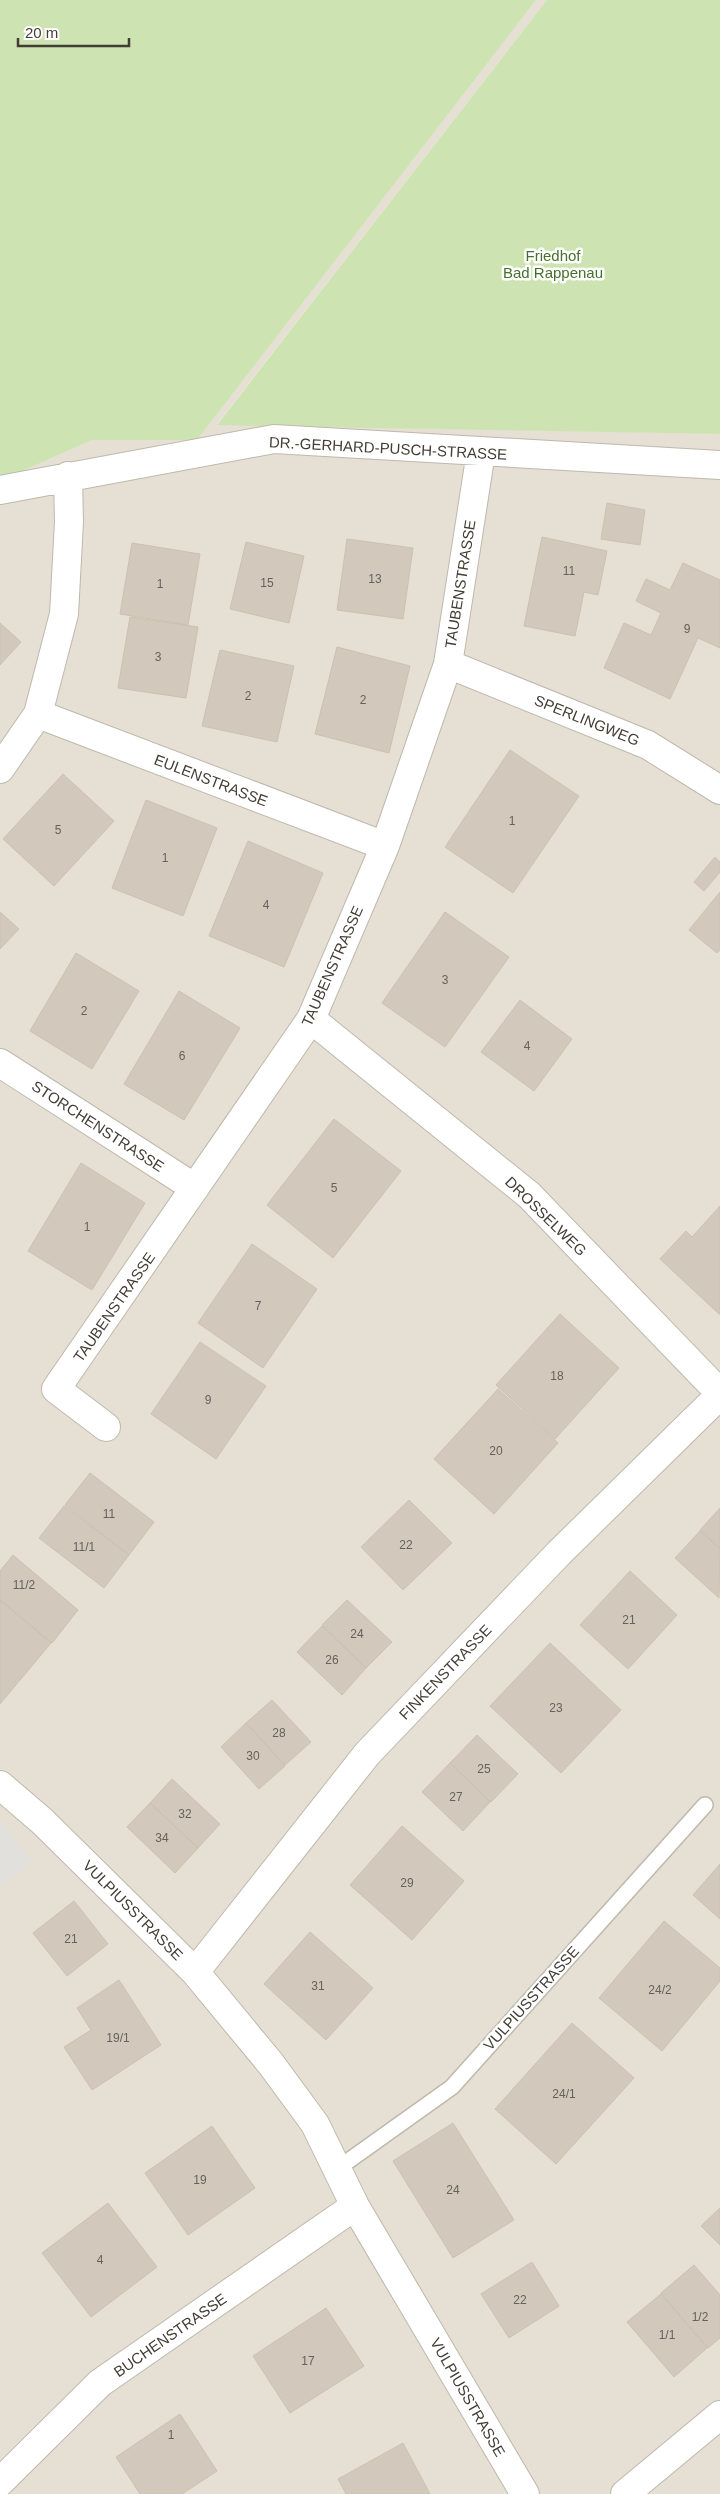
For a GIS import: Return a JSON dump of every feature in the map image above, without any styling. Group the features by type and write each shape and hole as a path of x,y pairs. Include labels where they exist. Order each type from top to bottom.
{"street":[{"name":"DR.-GERHARD-PUSCH-STRASSE","path":"0,490 274,439 720,465"},
{"name":"TAUBENSTRASSE","path":"106,1427 56,1389 310,1019 385,846 448,664 481,452"},
{"path":"0,769 38,714 64,614 68,476"},
{"name":"SPERLINGWEG","path":"448,664 648,744 720,790"},
{"name":"EULENSTRASSE","path":"38,714 385,846"},
{"name":"DROSSELWEG","path":"310,1019 529,1195 720,1394"},
{"name":"STORCHENSTRASSE","path":"0,1063 195,1188"},
{"name":"FINKENSTRASSE","path":"196,1972 367,1754 560,1553 720,1394"},
{"name":"VULPIUSSTRASSE","path":"0,1785 42,1821 196,1972 271,2064 315,2124 355,2206 525,2494"},
{"name":"BUCHENSTRASSE","path":"0,2482 100,2383 355,2206"},
{"path":"625,2494 720,2415"}],"lane":[{"name":"VULPIUSSTRASSE","path":"338,2169 452,2087 705,1805"}],"shaded area":[{"path":"536,0 547,0 217,424 720,434 720,2494 0,2494 0,481 92,440 197,440"},
{"path":"0,1821 32,1860 0,1887"}],"green space":[{"path":"0,0 536,0 197,440 92,440 0,481"},
{"name":"Friedhof Bad Rappenau","path":"547,0 720,0 720,434 217,425"}],"building":[{"path":"607,503 645,510 640,545 601,539"},
{"path":"542,537 607,551 598,595 584,592 575,636 524,626"},
{"path":"347,539 413,548 403,619 337,610"},
{"path":"246,542 304,556 289,623 230,609"},
{"path":"132,543 200,554 188,625 120,614"},
{"path":"683,563 720,580 720,648 698,638 670,699 604,668 624,623 651,635 661,613 636,601 646,579 670,590"},
{"path":"130,617 198,627 186,698 118,688"},
{"path":"0,623 21,642 0,665"},
{"path":"337,647 410,666 389,753 315,734"},
{"path":"220,650 294,666 277,742 202,726"},
{"path":"510,750 579,796 513,893 445,847"},
{"path":"63,774 114,821 54,886 3,839"},
{"path":"146,800 217,828 183,916 112,888"},
{"path":"248,841 323,873 284,967 209,936"},
{"path":"715,857 720,862 720,872 704,891 694,882"},
{"path":"720,892 720,950 717,953 689,930"},
{"path":"0,912 19,929 0,949"},
{"path":"445,912 509,957 445,1047 382,1003"},
{"path":"76,953 139,991 92,1069 30,1031"},
{"path":"179,991 240,1028 184,1120 124,1084"},
{"path":"520,1000 572,1039 534,1091 481,1052"},
{"path":"334,1119 401,1171 333,1258 267,1205"},
{"path":"81,1163 145,1203 92,1290 28,1251"},
{"path":"720,1206 719,1314 660,1259 686,1231 692,1237"},
{"path":"252,1244 317,1289 263,1368 198,1323"},
{"path":"560,1314 619,1368 555,1439 496,1385"},
{"path":"200,1342 266,1386 216,1459 151,1414"},
{"path":"498,1389 558,1443 494,1514 434,1459"},
{"path":"90,1473 154,1522 129,1555 65,1505"},
{"path":"409,1500 452,1543 403,1590 361,1547"},
{"path":"64,1506 129,1555 104,1588 39,1538"},
{"path":"720,1508 720,1548 700,1530"},
{"path":"700,1531 720,1549 719,1598 675,1558"},
{"path":"13,1555 78,1610 52,1643 0,1600 0,1571"},
{"path":"630,1571 677,1615 628,1669 580,1625"},
{"path":"0,1600 51,1643 0,1704"},
{"path":"347,1600 392,1642 366,1668 322,1625"},
{"path":"322,1626 366,1668 342,1695 297,1652"},
{"path":"550,1643 621,1710 561,1773 490,1706"},
{"path":"272,1700 311,1742 285,1765 246,1723"},
{"path":"246,1723 285,1766 259,1789 221,1747"},
{"path":"477,1735 518,1774 491,1802 450,1763"},
{"path":"450,1763 490,1802 463,1831 422,1792"},
{"path":"172,1779 220,1824 198,1848 150,1803"},
{"path":"150,1803 198,1848 175,1873 127,1827"},
{"path":"402,1826 464,1881 412,1940 350,1885"},
{"path":"720,1864 720,1919 693,1895"},
{"path":"74,1901 108,1944 67,1976 33,1933"},
{"path":"664,1921 720,1968 720,1981 662,2051 599,1998"},
{"path":"310,1932 373,1988 326,2040 264,1984"},
{"path":"119,1980 161,2045 92,2090 64,2047 91,2030 77,2008"},
{"path":"572,2023 634,2078 556,2164 495,2109"},
{"path":"453,2123 514,2220 453,2258 393,2161"},
{"path":"212,2126 255,2188 188,2235 145,2173"},
{"path":"108,2203 157,2267 91,2317 42,2253"},
{"path":"720,2208 720,2245 701,2226"},
{"path":"532,2262 559,2306 509,2338 481,2294"},
{"path":"694,2265 720,2295 720,2338 708,2348 661,2293"},
{"path":"661,2294 707,2348 674,2377 627,2322"},
{"path":"326,2308 364,2366 290,2413 253,2356"},
{"path":"180,2414 217,2471 182,2494 140,2494 116,2457"},
{"path":"403,2443 430,2494 346,2494 338,2479"}]}
